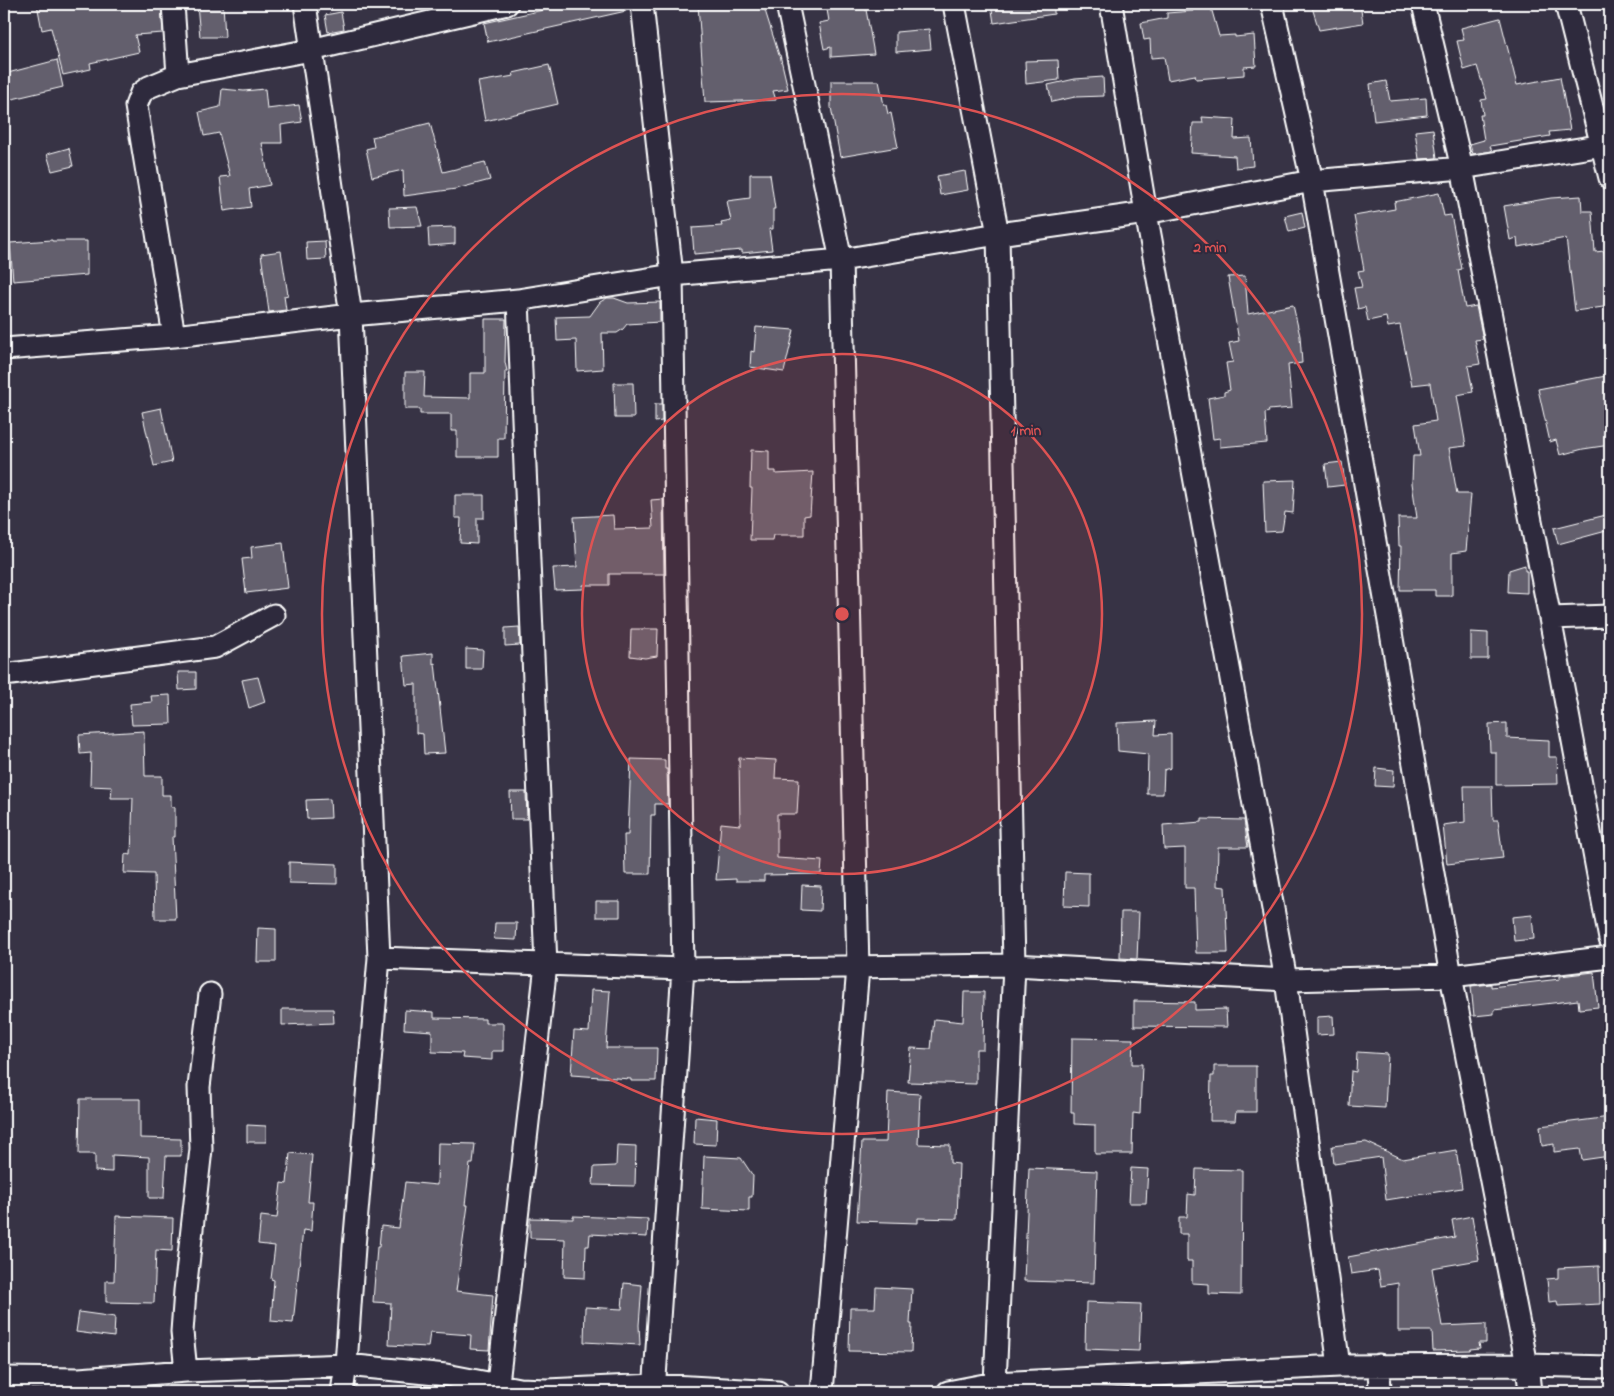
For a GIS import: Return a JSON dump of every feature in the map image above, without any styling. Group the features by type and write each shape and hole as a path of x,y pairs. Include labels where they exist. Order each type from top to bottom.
{"street":[{"path":"172,4 178,75"},
{"path":"305,4 351,316 379,958 346,1365 342,1392"},
{"path":"174,336 136,106 141,93 149,87 178,75 311,50 480,7 507,4"},
{"path":"642,4 672,276 683,969 654,1388"},
{"path":"788,4 841,260 858,968 822,1392"},
{"path":"954,4 998,234 1014,965 995,1383"},
{"path":"1111,4 1146,213 1286,980 1339,1366"},
{"path":"1272,4 1312,181 1451,976 1527,1364 1530,1392"},
{"path":"1423,4 1462,168 1550,618 1610,939"},
{"path":"1566,4 1606,145 1610,178"},
{"path":"4,349 174,336 518,300 672,276 841,260 998,234 1146,213 1312,181 1462,168 1606,145"},
{"path":"498,1389 546,965 518,300"},
{"path":"4,675 215,647 274,615"},
{"path":"1550,618 1610,616"},
{"path":"379,958 683,969 1014,965 1286,980 1451,976 1610,958"},
{"path":"186,1371 182,1332 201,1149 198,1087 210,994"},
{"path":"948,1392 995,1383 1339,1366 1527,1364 1610,1367"},
{"path":"4,1378 79,1379 186,1371 346,1365 446,1375 498,1389 654,1388 778,1392"},
{"path":"1379,1365 1380,1392"}],"building":[{"path":"37,4 74,4 75,8 94,4 161,4 163,33 135,35 139,52 90,63 91,69 63,75 51,28 42,30"},
{"path":"197,4 223,4 225,37 200,37"},
{"path":"570,4 625,4 626,11 488,42 484,23"},
{"path":"698,4 763,4 780,55 788,89 773,91 776,100 705,102"},
{"path":"826,4 865,4 874,54 831,57 831,47 824,49 819,23 829,21"},
{"path":"991,4 1054,4 1054,14 994,23"},
{"path":"1192,4 1210,4 1219,36 1254,35 1256,66 1244,67 1244,75 1196,79 1195,75 1168,80 1164,57 1151,58 1150,39 1144,40 1141,23 1167,18 1167,13 1193,11"},
{"path":"1311,4 1360,4 1363,23 1319,30"},
{"path":"341,12 344,29 328,32 325,15"},
{"path":"1500,18 1517,85 1560,77 1570,130 1549,132 1550,136 1490,146 1492,151 1473,154 1470,144 1484,140 1480,115 1483,115 1481,100 1487,99 1477,66 1464,70 1457,41 1464,40 1461,28"},
{"path":"929,29 931,49 896,52 896,32"},
{"path":"57,60 63,87 4,101 4,74"},
{"path":"1058,60 1059,80 1026,84 1025,61"},
{"path":"549,65 558,104 485,121 478,82 514,76 513,73"},
{"path":"1103,77 1104,96 1075,97 1052,102 1048,85 1075,79"},
{"path":"831,81 879,81 884,105 886,105 888,114 891,113 898,147 840,157 831,107"},
{"path":"1386,81 1390,101 1426,98 1427,115 1374,121 1370,84"},
{"path":"222,89 244,91 265,89 267,109 299,105 302,122 281,125 282,143 262,143 270,185 249,189 251,207 224,211 220,177 230,176 219,133 204,136 199,112 220,107"},
{"path":"1202,117 1235,119 1234,139 1251,138 1253,166 1236,168 1235,156 1191,153 1193,123 1203,123"},
{"path":"430,123 443,172 485,162 490,180 456,189 404,196 403,170 372,177 366,149 374,147 372,137"},
{"path":"1433,129 1437,158 1419,159 1415,131"},
{"path":"69,148 73,166 52,171 47,154"},
{"path":"965,171 968,190 940,195 937,176"},
{"path":"750,174 770,174 775,209 773,209 773,229 769,229 772,250 742,253 742,250 694,254 692,228 722,226 721,223 731,221 727,201 750,198"},
{"path":"1439,193 1444,216 1451,215 1462,269 1458,270 1465,308 1476,306 1483,339 1475,340 1480,364 1468,366 1473,392 1457,395 1466,446 1449,448 1457,494 1471,494 1466,551 1452,553 1452,596 1435,596 1435,590 1400,590 1401,546 1399,546 1398,518 1417,518 1412,483 1413,456 1420,456 1415,424 1436,421 1430,383 1412,385 1400,325 1388,327 1386,317 1368,321 1365,307 1358,309 1354,288 1362,287 1358,271 1364,270 1354,216 1395,209 1394,202"},
{"path":"1581,196 1582,211 1592,211 1595,252 1604,251 1610,306 1575,311 1566,238 1518,247 1517,238 1510,240 1504,206 1551,198"},
{"path":"417,207 422,226 390,227 389,208"},
{"path":"1302,212 1305,228 1289,232 1285,216"},
{"path":"455,227 455,244 429,246 428,228"},
{"path":"52,240 87,241 87,275 13,281 10,243"},
{"path":"325,241 326,259 307,260 306,242"},
{"path":"281,251 288,295 284,296 286,310 269,312 261,254"},
{"path":"1245,276 1248,314 1293,305 1300,336 1302,363 1288,365 1292,408 1268,410 1269,412 1265,413 1267,443 1220,447 1220,438 1213,439 1208,398 1224,395 1224,392 1230,390 1226,363 1233,362 1229,343 1239,341 1228,277"},
{"path":"607,298 614,298 628,303 660,302 660,322 627,324 617,333 602,333 603,369 577,371 576,340 557,341 556,317 590,316 600,302"},
{"path":"485,319 506,319 505,362 507,371 505,371 504,438 498,438 498,457 457,457 457,431 451,431 451,414 420,414 420,409 405,409 405,372 425,372 424,397 470,398 470,373 485,373"},
{"path":"756,327 794,330 784,372 750,367 751,351 754,352"},
{"path":"1606,376 1610,392 1610,445 1560,455 1556,440 1550,442 1538,389"},
{"path":"614,383 633,383 634,418 615,418"},
{"path":"655,404 662,404 662,421 655,422"},
{"path":"161,408 172,462 154,466 142,412"},
{"path":"751,450 769,451 769,471 776,471 776,474 813,472 810,515 804,516 804,535 773,535 772,540 750,540"},
{"path":"1342,462 1345,485 1328,487 1325,464"},
{"path":"1295,480 1293,513 1285,512 1282,531 1265,532 1263,481"},
{"path":"455,495 484,495 484,518 477,518 477,544 460,543 461,518 455,518"},
{"path":"663,499 664,574 609,574 609,585 583,585 583,589 555,590 553,568 577,567 574,517 613,515 614,529 653,528 651,500"},
{"path":"1610,514 1610,530 1558,544 1554,528"},
{"path":"283,543 288,588 246,593 242,559 252,558 251,547"},
{"path":"1525,565 1525,571 1527,571 1527,593 1508,592 1509,570"},
{"path":"519,627 520,645 505,646 505,628"},
{"path":"631,629 658,629 657,656 645,658 630,656"},
{"path":"1471,632 1488,633 1488,659 1471,659"},
{"path":"466,649 483,650 482,669 466,669"},
{"path":"433,653 445,753 424,754 423,734 416,733 416,684 406,685 403,656"},
{"path":"178,672 196,672 196,689 179,690"},
{"path":"258,677 265,702 249,708 242,680"},
{"path":"170,695 171,724 132,725 130,704 152,702 151,696"},
{"path":"1156,721 1155,735 1171,734 1171,768 1164,770 1163,794 1147,794 1148,754 1118,751 1117,723"},
{"path":"1507,723 1507,738 1549,740 1549,757 1557,757 1558,784 1496,785 1496,752 1490,752 1489,724"},
{"path":"144,731 145,776 162,776 162,795 171,795 171,807 175,807 175,837 172,837 176,919 155,919 154,874 124,873 125,854 131,855 133,798 111,798 112,787 90,786 91,753 80,754 79,735"},
{"path":"739,758 776,760 775,778 799,779 797,814 777,814 777,858 822,861 821,874 764,875 764,881 716,880 721,823 740,825"},
{"path":"631,759 665,760 665,769 667,769 668,804 655,804 655,815 651,815 650,874 625,874 624,835 628,835"},
{"path":"1376,768 1394,770 1393,787 1375,786"},
{"path":"1464,786 1492,786 1493,820 1498,820 1503,858 1447,864 1443,825 1465,822"},
{"path":"510,792 526,792 527,819 511,819"},
{"path":"330,799 331,818 307,819 306,800"},
{"path":"1202,819 1244,820 1248,847 1218,847 1217,886 1225,887 1228,953 1196,953 1194,888 1185,888 1185,848 1164,849 1163,825 1202,822"},
{"path":"289,862 337,864 337,884 289,883"},
{"path":"1065,872 1089,873 1089,907 1064,906"},
{"path":"802,885 821,886 820,911 801,910"},
{"path":"596,901 620,901 620,917 596,917"},
{"path":"1121,912 1139,912 1137,959 1120,958"},
{"path":"1532,915 1534,939 1514,941 1512,917"},
{"path":"495,923 517,923 516,940 494,939"},
{"path":"258,928 276,929 276,962 257,962"},
{"path":"1594,972 1598,1007 1579,1009 1578,1000 1494,1010 1494,1014 1474,1016 1471,986 1491,984 1491,987 1560,979 1560,976"},
{"path":"591,990 610,991 606,1048 657,1048 656,1081 631,1081 631,1079 571,1075 574,1031 589,1032"},
{"path":"964,992 984,992 983,1049 976,1049 976,1084 908,1082 911,1048 931,1049 934,1019 963,1022"},
{"path":"1134,1001 1195,1002 1195,1010 1226,1009 1227,1027 1134,1026"},
{"path":"282,1009 333,1009 334,1023 282,1025"},
{"path":"405,1010 434,1012 434,1018 485,1019 485,1023 503,1023 503,1051 492,1051 492,1060 462,1058 463,1053 432,1052 432,1031 404,1029"},
{"path":"1333,1016 1334,1034 1317,1035 1317,1017"},
{"path":"1072,1038 1133,1039 1132,1064 1142,1064 1140,1114 1133,1113 1132,1154 1095,1154 1095,1125 1074,1124 1074,1113 1071,1113"},
{"path":"1357,1052 1388,1054 1385,1108 1349,1106 1351,1071 1356,1072"},
{"path":"1214,1066 1256,1066 1256,1112 1236,1112 1235,1121 1210,1121 1211,1076 1214,1076"},
{"path":"888,1092 920,1094 918,1144 950,1145 950,1163 959,1164 957,1219 918,1218 918,1223 857,1221 862,1142 886,1142"},
{"path":"80,1099 140,1099 140,1138 181,1139 181,1156 166,1156 164,1198 149,1198 149,1157 112,1155 112,1172 95,1171 95,1154 79,1154"},
{"path":"695,1117 717,1119 716,1145 694,1144"},
{"path":"1610,1117 1610,1156 1582,1160 1580,1149 1554,1152 1554,1144 1542,1146 1540,1126"},
{"path":"247,1125 266,1126 266,1142 247,1142"},
{"path":"1366,1142 1403,1159 1456,1150 1462,1188 1386,1200 1381,1157 1334,1164 1332,1146"},
{"path":"438,1143 475,1144 473,1164 470,1164 465,1205 468,1205 456,1291 493,1295 489,1350 470,1349 471,1335 430,1332 428,1347 389,1345 391,1303 373,1302 377,1247 379,1247 381,1226 399,1228 405,1182 437,1185"},
{"path":"617,1145 636,1146 635,1186 593,1185 594,1167 616,1166"},
{"path":"290,1153 312,1155 308,1202 313,1202 311,1231 303,1230 293,1323 271,1321 274,1280 271,1279 275,1246 258,1244 261,1216 277,1218 281,1183 287,1184"},
{"path":"704,1156 741,1158 753,1176 752,1197 749,1197 749,1211 702,1209"},
{"path":"1029,1168 1097,1171 1094,1283 1024,1281"},
{"path":"1131,1168 1148,1169 1146,1203 1129,1203"},
{"path":"1196,1169 1242,1170 1241,1295 1209,1294 1209,1284 1192,1283 1192,1261 1187,1261 1187,1234 1179,1234 1179,1217 1187,1217 1188,1194 1195,1195"},
{"path":"116,1216 173,1218 172,1251 156,1250 154,1303 106,1302 106,1281 114,1281"},
{"path":"573,1216 648,1219 647,1237 590,1234 589,1246 586,1246 585,1278 564,1277 565,1239 530,1238 530,1218 573,1219"},
{"path":"1472,1216 1479,1260 1432,1268 1442,1326 1486,1324 1486,1343 1479,1343 1480,1348 1470,1350 1433,1351 1432,1331 1398,1331 1398,1283 1381,1286 1378,1270 1351,1274 1348,1257 1455,1237 1452,1220"},
{"path":"1599,1266 1600,1304 1558,1306 1557,1301 1549,1302 1547,1279 1558,1278 1558,1268"},
{"path":"624,1283 642,1285 639,1325 640,1345 584,1342 585,1307 622,1309"},
{"path":"876,1287 912,1289 911,1352 849,1351 850,1308 875,1308"},
{"path":"1086,1302 1141,1304 1139,1351 1085,1349"},
{"path":"79,1312 115,1317 114,1337 76,1332"}]}
